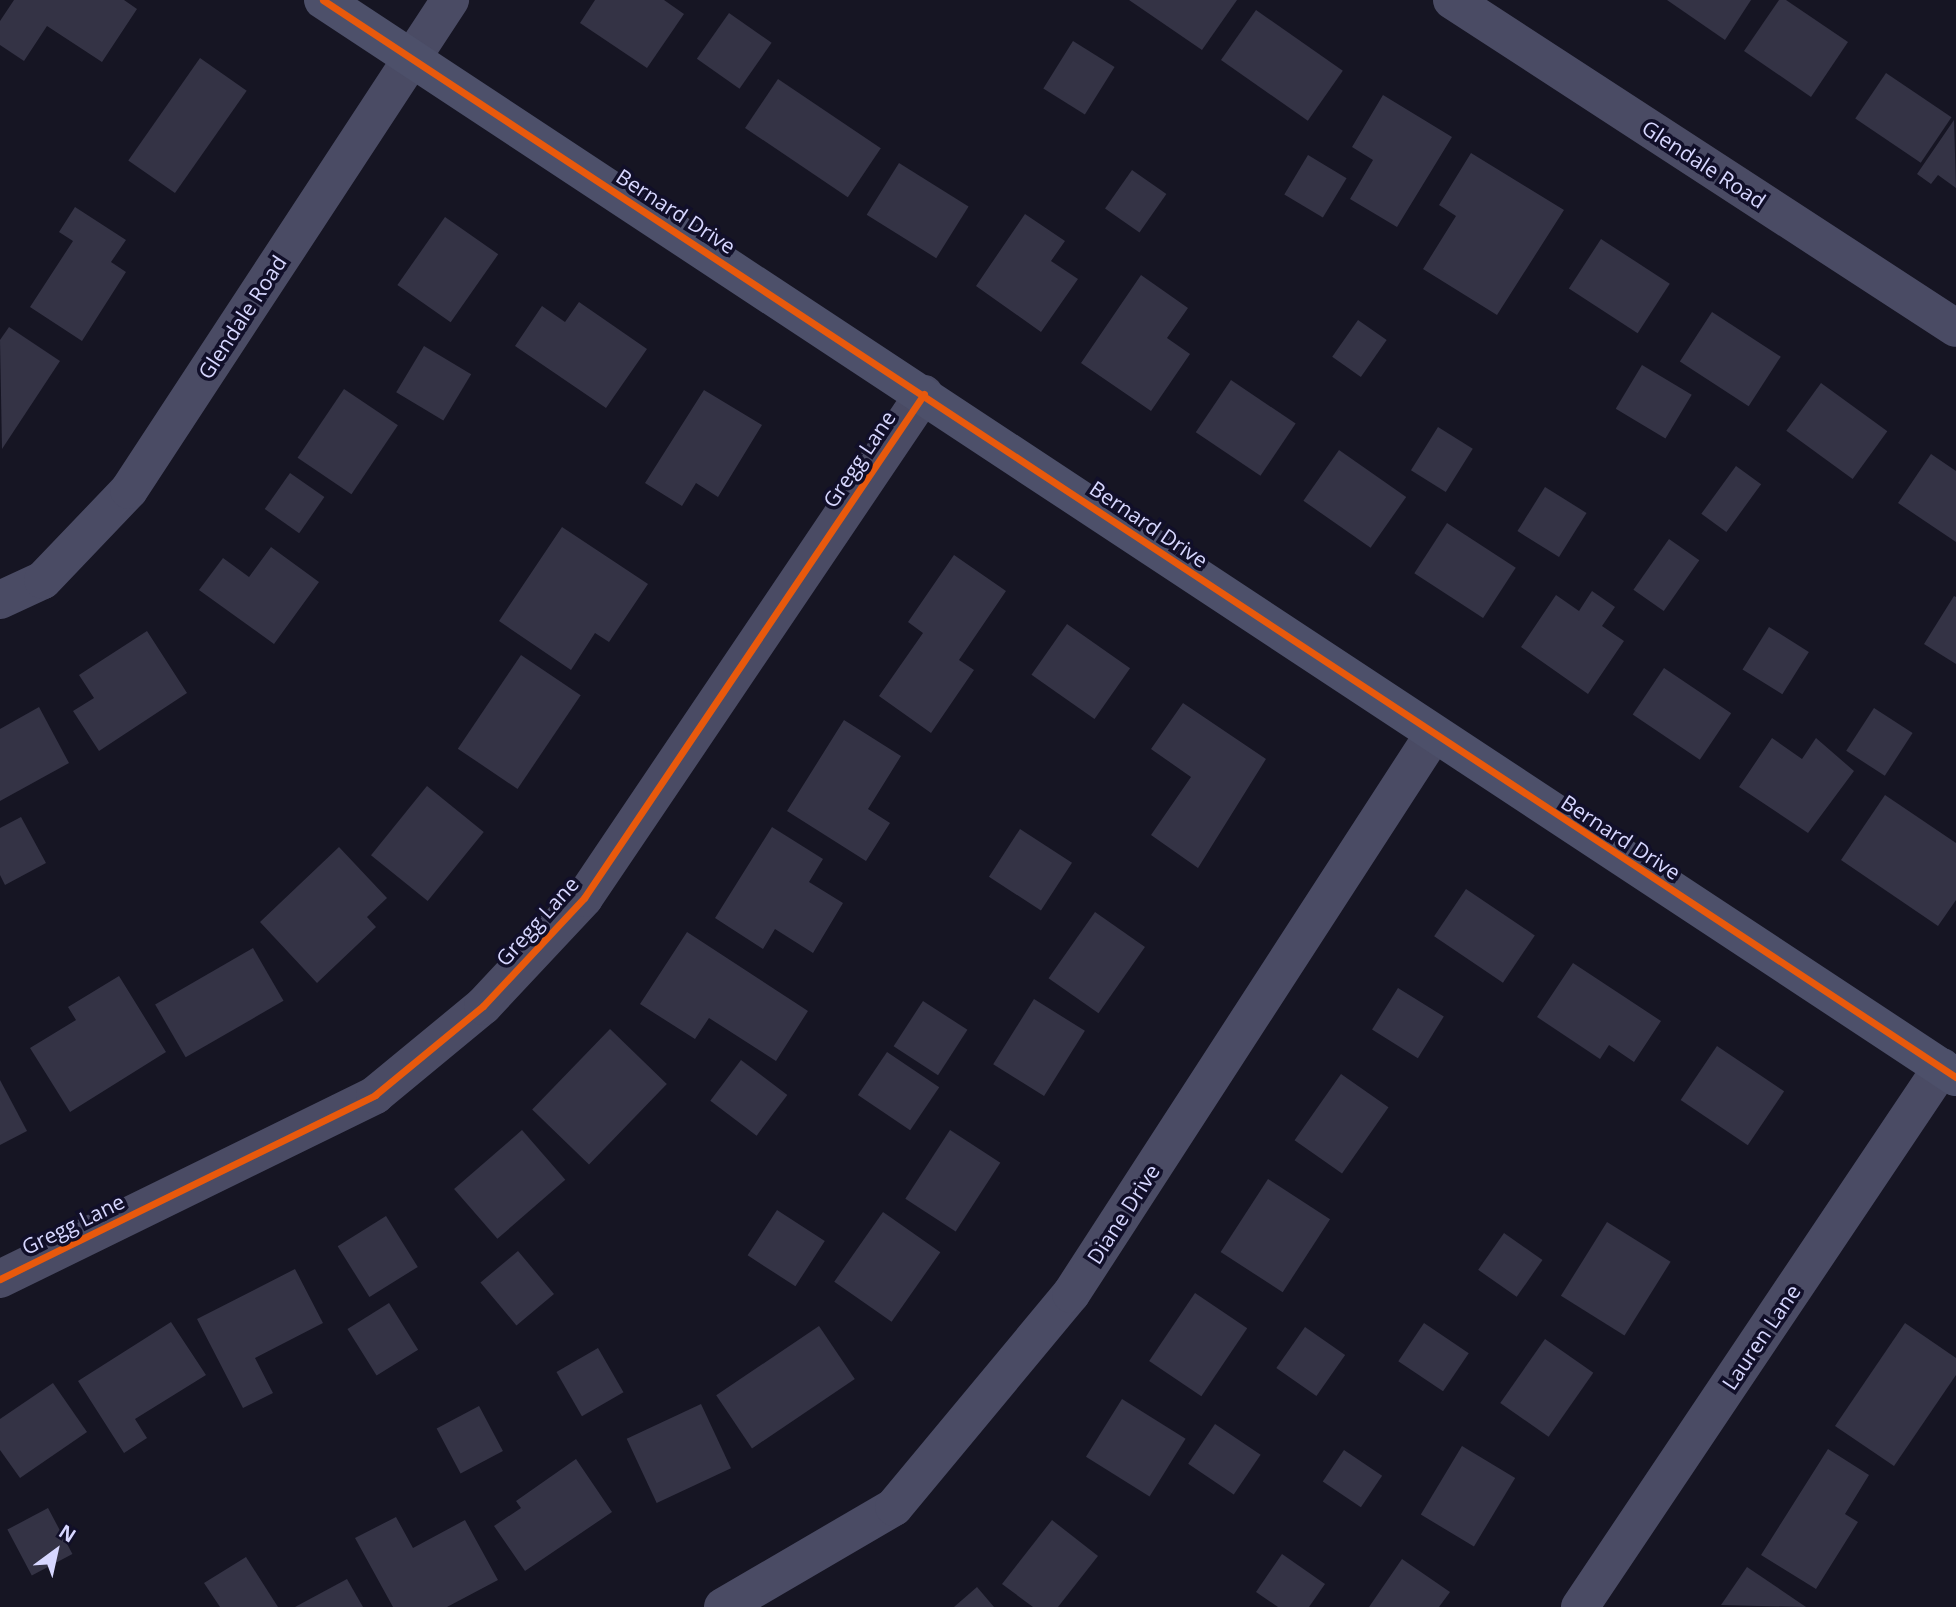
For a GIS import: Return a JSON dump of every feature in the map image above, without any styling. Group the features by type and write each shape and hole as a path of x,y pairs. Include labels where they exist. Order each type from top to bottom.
{"street":[{"name":"Bernard Drive","path":"323,0 924,394 1433,735 1949,1072"},
{"name":"Glendale Road","path":"0,600 43,580 129,490 450,0"},
{"name":"Glendale Road","path":"1452,0 1956,328"},
{"name":"Gregg Lane","path":"0,1279 375,1096 483,1006 584,898 924,394"},
{"name":"Diane Drive","path":"723,1607 894,1507 1071,1294 1433,735"},
{"name":"Lauren Lane","path":"1580,1607 1949,1072"}],"building":[{"path":"14,0 124,0 137,9 102,62 47,26 24,61 0,45 0,21"},
{"path":"595,0 664,0 684,14 647,68 580,23"},
{"path":"1129,0 1237,0 1202,50"},
{"path":"1667,0 1751,0 1725,40"},
{"path":"1779,0 1786,0 1848,42 1811,97 1744,51"},
{"path":"1256,10 1343,71 1308,121 1221,60"},
{"path":"729,13 772,43 739,89 697,59"},
{"path":"1073,41 1115,67 1085,114 1043,88"},
{"path":"200,58 247,91 175,193 128,160"},
{"path":"1886,73 1951,117 1921,163 1855,119"},
{"path":"778,79 881,148 848,197 745,128"},
{"path":"1383,95 1452,137 1397,227 1350,199 1373,160 1352,147"},
{"path":"1954,120 1956,188 1938,175 1931,184 1917,174"},
{"path":"1471,153 1564,210 1497,315 1423,269 1456,216 1439,205"},
{"path":"1308,155 1347,178 1323,218 1284,194"},
{"path":"899,163 969,206 936,258 867,215"},
{"path":"1132,170 1166,194 1139,233 1105,209"},
{"path":"75,207 126,240 111,262 126,272 82,341 30,307 73,241 59,232"},
{"path":"1025,214 1065,241 1051,261 1078,279 1041,332 976,286"},
{"path":"445,217 498,254 451,322 397,285"},
{"path":"1601,239 1670,284 1638,333 1569,288"},
{"path":"1141,275 1188,308 1167,338 1190,354 1151,411 1081,363"},
{"path":"579,302 647,349 606,408 515,346 542,306 565,322"},
{"path":"1712,312 1781,357 1749,406 1680,361"},
{"path":"1358,320 1387,340 1361,377 1332,357"},
{"path":"9,327 60,361 2,449 0,340"},
{"path":"424,346 471,374 443,421 396,392"},
{"path":"1642,365 1692,395 1665,439 1616,409"},
{"path":"1231,380 1296,424 1260,476 1196,432"},
{"path":"1821,383 1887,431 1853,479 1786,431"},
{"path":"344,389 398,425 351,494 298,458"},
{"path":"704,390 762,425 718,497 696,483 682,506 645,483"},
{"path":"1438,427 1473,449 1446,492 1411,470"},
{"path":"1339,450 1406,497 1371,548 1303,501"},
{"path":"1931,454 1956,471 1956,542 1898,503"},
{"path":"1736,466 1761,484 1726,532 1701,514"},
{"path":"290,473 324,497 299,533 265,509"},
{"path":"1545,487 1587,513 1559,557 1517,531"},
{"path":"1447,523 1516,568 1483,618 1414,573"},
{"path":"562,527 648,584 609,642 595,633 571,670 499,621"},
{"path":"1669,539 1699,560 1664,611 1633,590"},
{"path":"271,547 319,582 274,644 199,590 223,558 249,577"},
{"path":"954,555 1006,591 959,660 974,670 931,733 879,696 923,633 908,622"},
{"path":"1592,591 1615,607 1602,626 1624,641 1588,694 1521,647 1556,595 1579,611"},
{"path":"1954,596 1956,597 1956,664 1924,644"},
{"path":"1067,624 1130,668 1095,719 1031,675"},
{"path":"1769,627 1809,652 1782,694 1743,669"},
{"path":"147,631 187,693 99,751 73,711 94,698 79,675"},
{"path":"521,655 581,695 518,789 458,749"},
{"path":"1664,668 1731,713 1700,760 1633,714"},
{"path":"1183,703 1266,759 1198,868 1151,835 1191,777 1151,749"},
{"path":"39,707 69,763 0,801 0,729"},
{"path":"1874,708 1913,733 1885,776 1846,751"},
{"path":"844,720 901,756 868,809 890,823 866,861 787,811"},
{"path":"1772,738 1802,759 1816,738 1854,771 1808,833 1739,787"},
{"path":"427,786 484,832 428,901 371,855"},
{"path":"1885,795 1956,843 1956,900 1938,926 1841,860"},
{"path":"21,817 46,863 5,885 0,875 0,828"},
{"path":"772,827 823,859 809,882 843,903 813,953 775,929 763,949 715,918"},
{"path":"1020,829 1072,863 1041,911 989,877"},
{"path":"339,847 387,898 367,917 376,927 317,983 260,922"},
{"path":"1466,889 1535,935 1503,983 1434,936"},
{"path":"1095,912 1145,947 1099,1013 1049,978"},
{"path":"687,932 808,1011 776,1061 709,1018 695,1039 640,1004"},
{"path":"253,948 284,1001 186,1057 155,1004"},
{"path":"1573,963 1661,1021 1634,1062 1609,1045 1600,1059 1537,1017"},
{"path":"119,976 166,1052 70,1112 30,1048 76,1020 68,1007"},
{"path":"1398,988 1444,1017 1418,1058 1372,1030"},
{"path":"1034,999 1085,1031 1044,1096 993,1064"},
{"path":"923,1001 967,1030 938,1075 894,1046"},
{"path":"610,1029 667,1084 589,1164 532,1110"},
{"path":"1717,1046 1784,1091 1748,1145 1681,1100"},
{"path":"887,1052 939,1087 910,1130 858,1095"},
{"path":"741,1060 787,1095 757,1136 710,1101"},
{"path":"1341,1074 1389,1107 1342,1174 1295,1140"},
{"path":"0,1080 27,1131 0,1145"},
{"path":"522,1130 565,1180 497,1239 454,1189"},
{"path":"950,1130 1000,1163 956,1231 905,1199"},
{"path":"1268,1179 1330,1219 1283,1292 1221,1252"},
{"path":"777,1210 825,1241 795,1286 748,1255"},
{"path":"883,1212 940,1252 892,1322 834,1282"},
{"path":"386,1216 418,1267 369,1297 338,1246"},
{"path":"1607,1222 1671,1262 1625,1336 1561,1296"},
{"path":"1504,1233 1543,1260 1517,1297 1478,1270"},
{"path":"518,1251 554,1294 516,1325 480,1282"},
{"path":"295,1269 323,1323 255,1358 273,1393 243,1408 197,1319"},
{"path":"1195,1293 1247,1328 1201,1396 1149,1361"},
{"path":"389,1303 418,1350 377,1376 347,1329"},
{"path":"171,1322 206,1375 135,1419 147,1438 124,1453 78,1381"},
{"path":"1424,1323 1469,1353 1443,1391 1398,1361"},
{"path":"1905,1323 1956,1358 1956,1375 1894,1466 1835,1426"},
{"path":"819,1326 855,1379 752,1448 716,1395"},
{"path":"1305,1327 1345,1355 1316,1396 1276,1368"},
{"path":"1545,1339 1593,1373 1549,1437 1500,1403"},
{"path":"598,1348 624,1392 582,1416 556,1372"},
{"path":"53,1383 87,1432 20,1478 0,1450 0,1419"},
{"path":"1122,1399 1186,1439 1150,1496 1086,1457"},
{"path":"701,1404 731,1468 657,1503 627,1439"},
{"path":"479,1406 503,1451 461,1474 437,1429"},
{"path":"1215,1424 1261,1455 1234,1495 1188,1464"},
{"path":"1462,1446 1515,1478 1474,1547 1421,1515"},
{"path":"1828,1449 1869,1475 1845,1514 1858,1522 1816,1589 1761,1555"},
{"path":"1344,1450 1382,1476 1361,1507 1323,1482"},
{"path":"576,1459 612,1512 525,1571 494,1526 521,1508 516,1501"},
{"path":"48,1508 72,1554 32,1576 7,1530"},
{"path":"396,1517 413,1548 465,1520 498,1580 447,1607 393,1607 355,1538"},
{"path":"1052,1520 1098,1556 1058,1607 1033,1607 1002,1584"},
{"path":"1282,1554 1325,1584 1309,1607 1278,1607 1256,1592"},
{"path":"246,1557 278,1607 220,1607 204,1583"},
{"path":"1402,1559 1450,1592 1439,1607 1369,1607"},
{"path":"1747,1567 1806,1607 1721,1605"},
{"path":"347,1579 363,1607 295,1607"},
{"path":"977,1587 994,1607 954,1607"}],"cycle path":[{"path":"323,0 1956,1077"},
{"path":"0,1279 375,1095 483,1006 584,898 924,394"}]}
